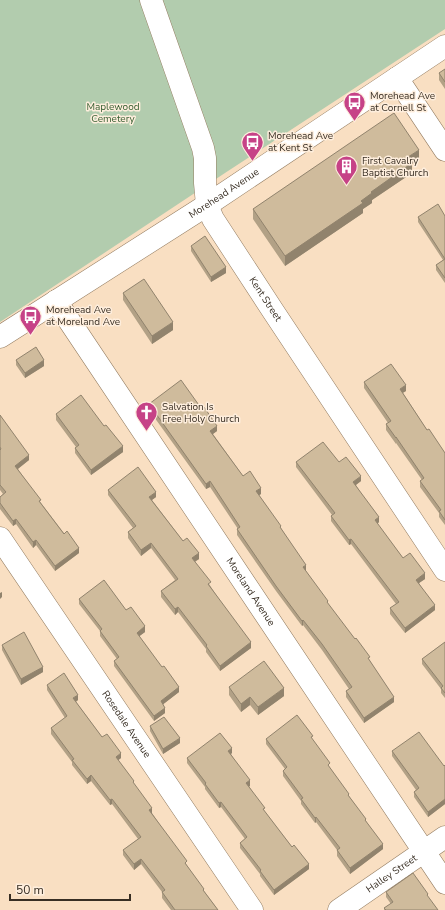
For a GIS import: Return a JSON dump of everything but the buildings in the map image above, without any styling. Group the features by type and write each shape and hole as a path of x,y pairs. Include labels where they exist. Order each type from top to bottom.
{"street":[{"name":"Kent Street","path":"151,0 203,148 205,158 207,205 213,219 445,570"},
{"name":"Morehead Avenue","path":"0,337 207,205 445,46"},
{"path":"397,78 445,150"},
{"name":"Moreland Avenue","path":"56,301 445,883"},
{"name":"Rosedale Avenue","path":"0,538 252,910"},
{"name":"Halley Street","path":"339,910 445,837"}],"green space":[{"name":"Maplewood Cemetery","path":"0,0 445,0 445,29 0,322"}],"place":[{"name":"Morehead Ave at Cornell St","path":"355,122"},
{"name":"Morehead Ave at Kent St","path":"252,162"},
{"name":"First Cavalry Baptist Church","path":"346,186"},
{"name":"Morehead Ave at Moreland Ave","path":"30,336"},
{"name":"Salvation Is Free Holy Church","path":"147,432"}]}
